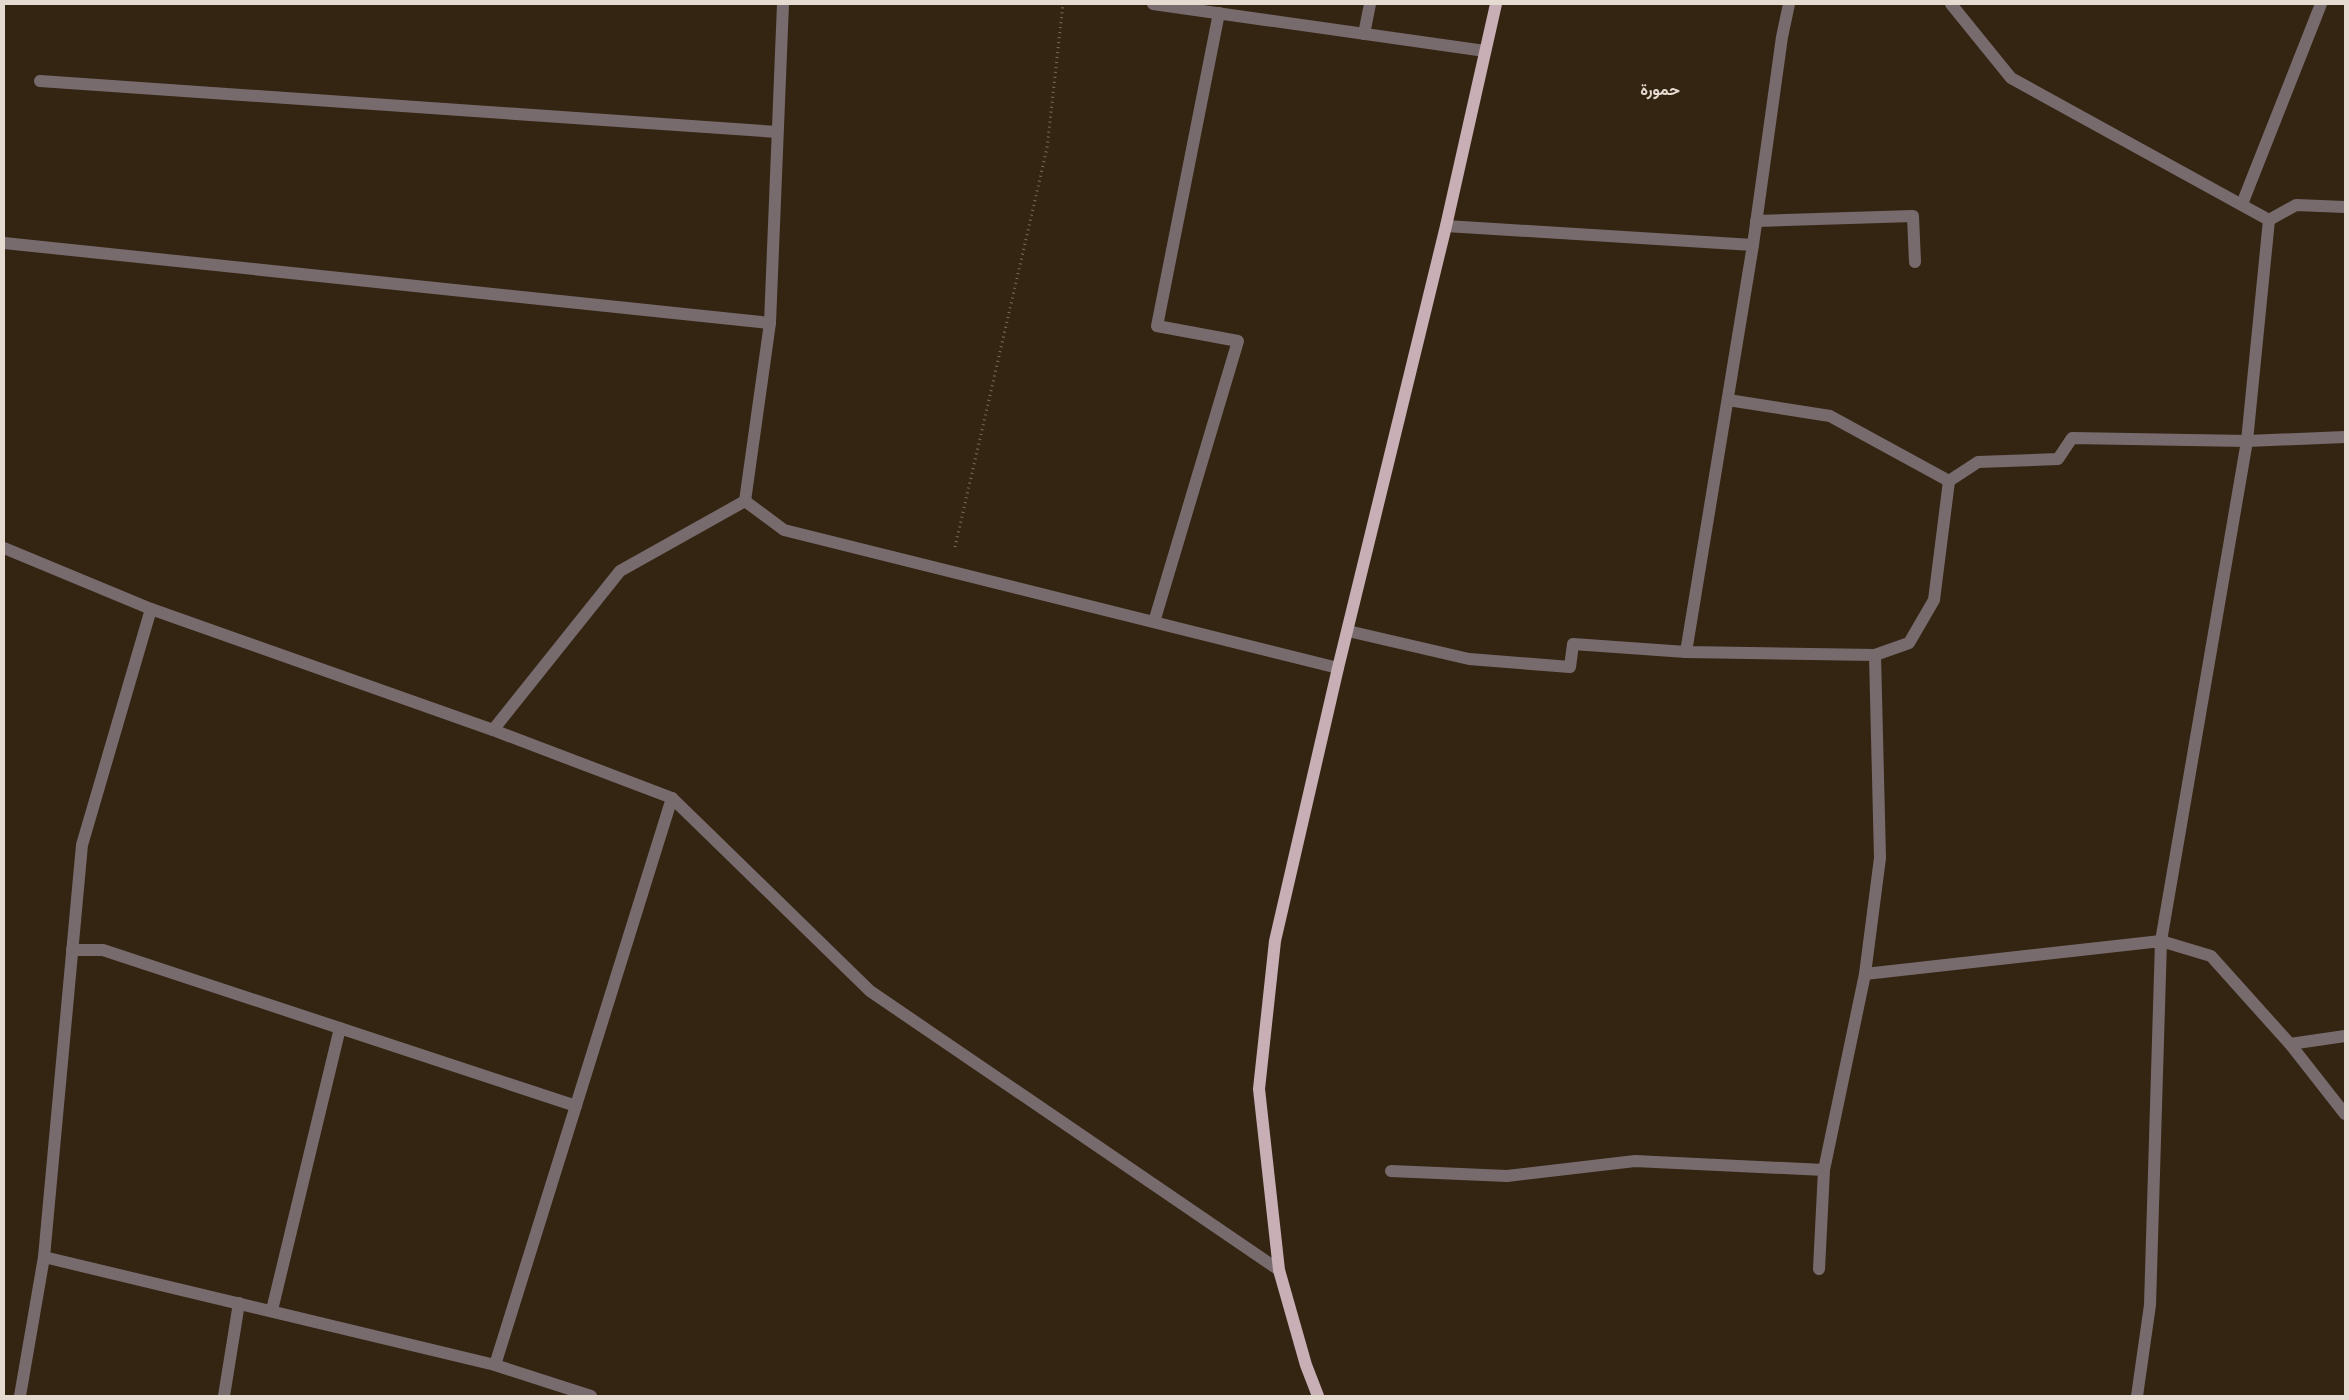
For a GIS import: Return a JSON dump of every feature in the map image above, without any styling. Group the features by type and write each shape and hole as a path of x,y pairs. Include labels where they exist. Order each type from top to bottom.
{"main road":[{"path":"1318,1396 1306,1365 1279,1270 1259,1089 1275,940 1338,668 1446,226 1496,4"}],"street":[{"path":"744,501 770,323 783,4"},
{"path":"1153,4 1485,51"},
{"path":"1364,34 1370,4"},
{"path":"1686,652 1753,245 1782,37 1789,4"},
{"path":"1951,4 2011,78 2269,220"},
{"path":"2242,204 2321,4"},
{"path":"1154,622 1238,340 1157,326 1219,13"},
{"path":"40,81 777,132"},
{"path":"2269,220 2296,205 2345,207"},
{"path":"1756,221 1913,216 1914,262"},
{"path":"2137,1396 2150,1305 2161,941 2247,441 2269,220"},
{"path":"1446,226 1753,245"},
{"path":"4,243 770,323"},
{"path":"1728,400 1830,416 1949,480"},
{"path":"1949,480 1978,462 2058,459 2072,438 2247,441 2345,437"},
{"path":"1348,631 1468,658 1570,667 1573,644 1686,652 1875,655 1909,643 1934,600 1949,480"},
{"path":"744,501 784,530 1338,668"},
{"path":"493,730 620,571 744,501"},
{"path":"4,548 151,609 493,730 672,798 870,991 1279,1270"},
{"path":"20,1396 44,1257 82,844 151,609"},
{"path":"1819,1269 1824,1170 1865,974 1880,858 1875,655"},
{"path":"495,1365 672,798"},
{"path":"1865,974 2161,941 2210,956 2290,1044 2345,1114"},
{"path":"72,950 103,950 576,1106"},
{"path":"272,1310 340,1028"},
{"path":"2290,1044 2345,1036"},
{"path":"1392,1171 1507,1176 1635,1161 1824,1170"},
{"path":"44,1257 272,1310 495,1365 590,1396"},
{"path":"224,1396 239,1303"}],"path":[{"path":"949,572 1047,148 1063,4"}],"district":[{"name":"حمورة","path":"1660,89"}]}
